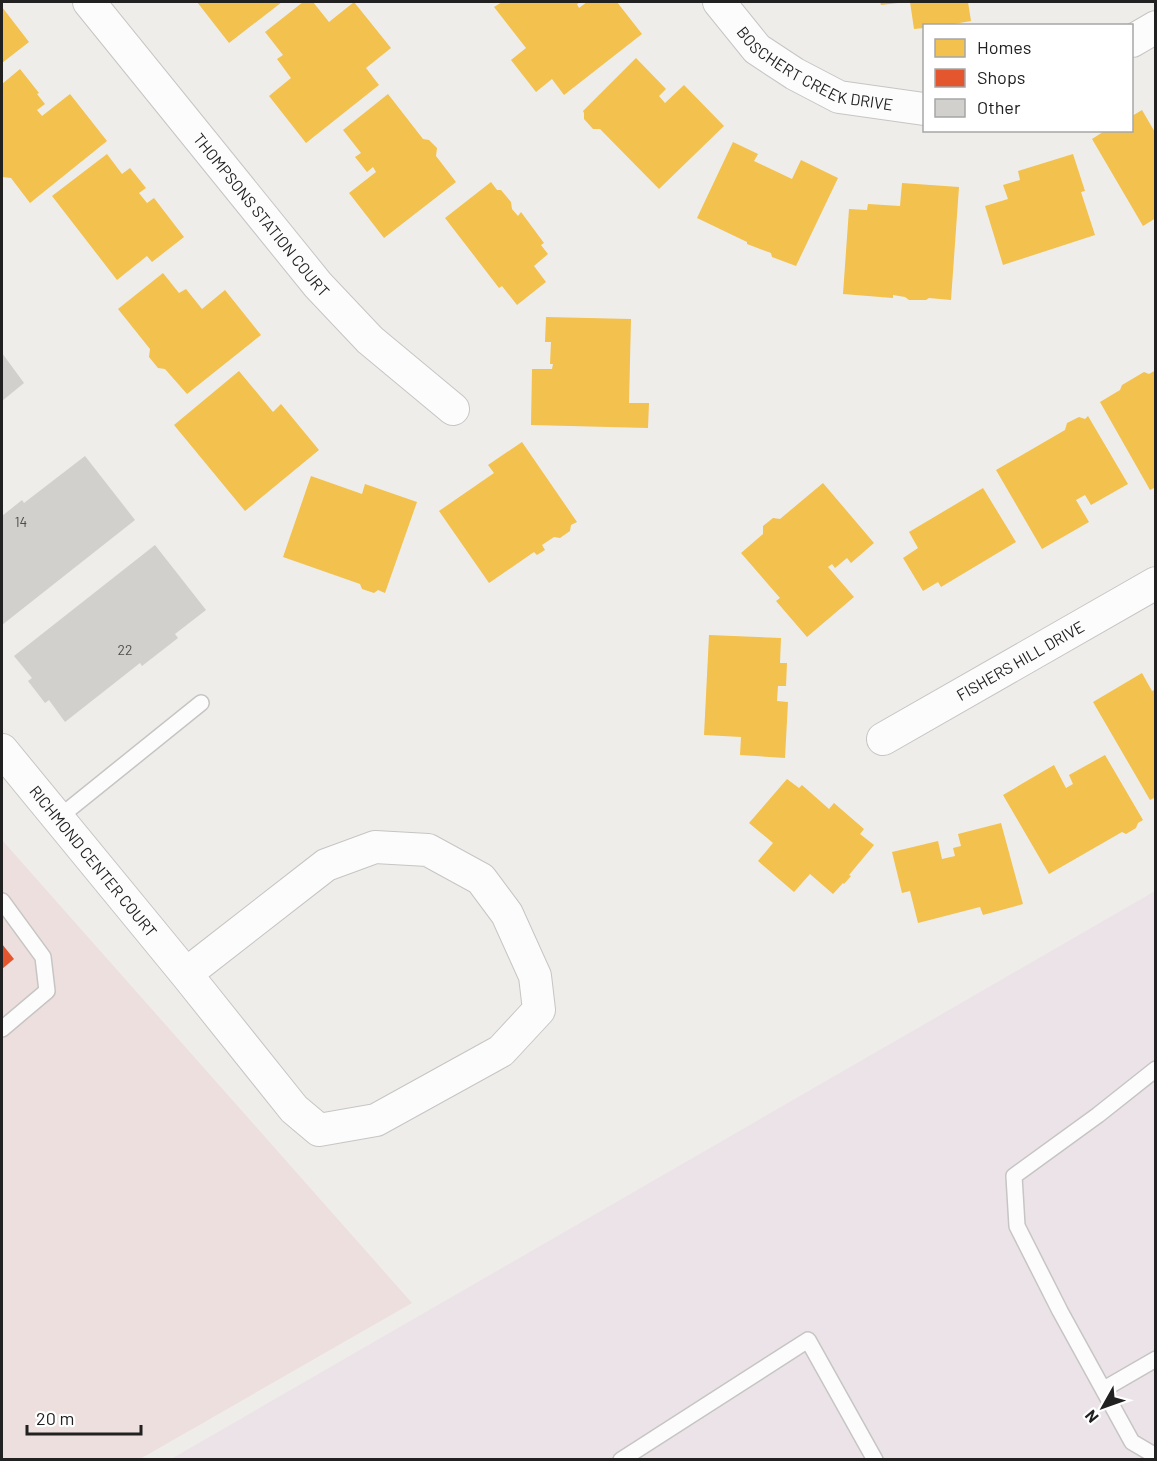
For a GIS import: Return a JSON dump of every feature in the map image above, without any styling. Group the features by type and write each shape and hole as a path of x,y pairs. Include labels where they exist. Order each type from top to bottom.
{"street":[{"name":"THOMPSONS STATION COURT","path":"89,2 318,285 370,340 453,409"},
{"name":"BOSCHERT CREEK DRIVE","path":"719,2 757,49 795,74 839,97 923,109"},
{"path":"1133,39 1155,27"},
{"name":"FISHERS HILL DRIVE","path":"883,738 1155,583"},
{"name":"RICHMOND CENTER COURT","path":"2,750 294,1109 319,1130 376,1120 501,1051 539,1010 535,976 507,914 481,879 429,850 375,847 326,865 186,974"}],"lane":[{"path":"57,819 201,703"},
{"path":"2,901 43,957 47,991 2,1029"},
{"path":"1155,1069 1098,1115 1014,1176 1017,1226 1060,1311 1132,1442 1155,1456"},
{"path":"621,1460 808,1340 875,1460"},
{"path":"1104,1389 1155,1359"}],"shaded area":[{"path":"2,840 412,1303 140,1459 2,1459"},
{"path":"1155,891 1155,1459 171,1459"}],"building: Homes":[{"path":"197,2 282,2 229,43"},
{"path":"303,2 313,2 329,22 354,2 391,48 366,68 379,85 306,143 269,96 291,78 277,59 283,55 265,32"},
{"path":"502,2 581,2 577,4 579,8 587,2 617,2 642,34 564,95 552,79 536,92 511,60 526,48 494,7"},
{"path":"880,2 898,2 898,3 881,5"},
{"path":"910,2 968,2 971,21 954,24 923,24 923,28 914,29"},
{"path":"2,7 29,42 2,63"},
{"path":"636,58 666,89 659,96 665,103 684,85 724,126 659,189 600,129 593,129 584,119 583,111"},
{"path":"20,69 45,104 37,110 42,116 70,94 107,141 30,203 11,178 2,177 2,84"},
{"path":"388,94 423,139 429,140 437,148 436,156 456,182 384,238 349,193 376,172 373,167 367,172 355,157 361,153 343,130"},
{"path":"1142,110 1156,134 1156,218 1143,226 1092,139 1103,132 1133,132 1133,115"},
{"path":"733,142 758,154 754,161 792,179 801,160 838,178 796,266 772,257 771,253 747,244 697,218"},
{"path":"107,154 122,174 130,168 146,188 139,193 147,203 154,198 184,237 152,262 147,256 117,280 52,196"},
{"path":"1073,154 1085,191 1081,192 1095,235 1003,265 985,206 1008,199 1003,185 1020,180 1018,171"},
{"path":"491,182 511,202 512,209 518,216 521,212 544,243 541,245 548,254 534,266 546,282 517,305 502,286 499,288 445,218"},
{"path":"902,183 959,187 951,300 929,298 909,300 893,295 893,298 843,294 849,209 867,210 868,204 900,206"},
{"path":"163,273 179,293 186,289 202,309 225,290 261,335 187,394 165,369 158,368 149,357 150,349 118,309"},
{"path":"546,317 631,319 629,403 649,403 648,428 531,425 532,369 552,369 553,364 550,364 551,342 545,342"},
{"path":"1156,370 1156,487 1150,490 1100,402 1144,372 1149,374"},
{"path":"239,371 273,412 281,404 319,450 245,511 174,425"},
{"path":"1088,416 1128,484 1091,505 1085,495 1076,500 1089,522 1042,549 996,470 1065,430 1067,423 1079,417 1085,419"},
{"path":"522,442 577,522 571,525 570,531 560,538 554,537 542,545 545,550 537,555 534,552 489,583 439,511 494,473 488,465"},
{"path":"311,476 362,494 365,484 417,502 385,593 378,590 374,593 362,589 360,584 283,557"},
{"path":"823,483 874,543 851,563 847,558 835,568 832,564 828,567 854,597 807,637 776,601 780,598 741,553 763,534 763,526 773,518 780,519"},
{"path":"983,488 1016,542 941,587 938,582 923,591 903,558 918,548 909,532"},
{"path":"709,635 781,638 780,663 787,663 786,686 778,686 777,701 788,702 785,758 740,755 741,737 704,735"},
{"path":"1142,673 1152,691 1156,689 1156,797 1150,800 1093,702"},
{"path":"1105,755 1143,820 1126,834 1122,832 1049,874 1003,795 1054,765 1066,788 1073,784 1069,775"},
{"path":"787,779 799,788 802,785 829,809 834,803 864,829 860,834 874,845 849,875 851,876 833,894 810,874 794,892 758,861 773,843 749,823"},
{"path":"1001,823 1023,904 983,915 980,907 918,923 910,891 902,893 892,852 938,841 942,859 955,856 953,848 961,846 958,834"}],"building: Shops":[{"path":"2,944 14,959 2,969"}],"building: Other":[{"path":"2,353 24,383 2,401"},
{"path":"85,456 135,520 2,625 2,516 22,500 24,503"},
{"path":"155,545 206,610 175,634 178,638 142,666 140,663 65,722 49,700 45,703 28,681 32,678 14,656"}]}
